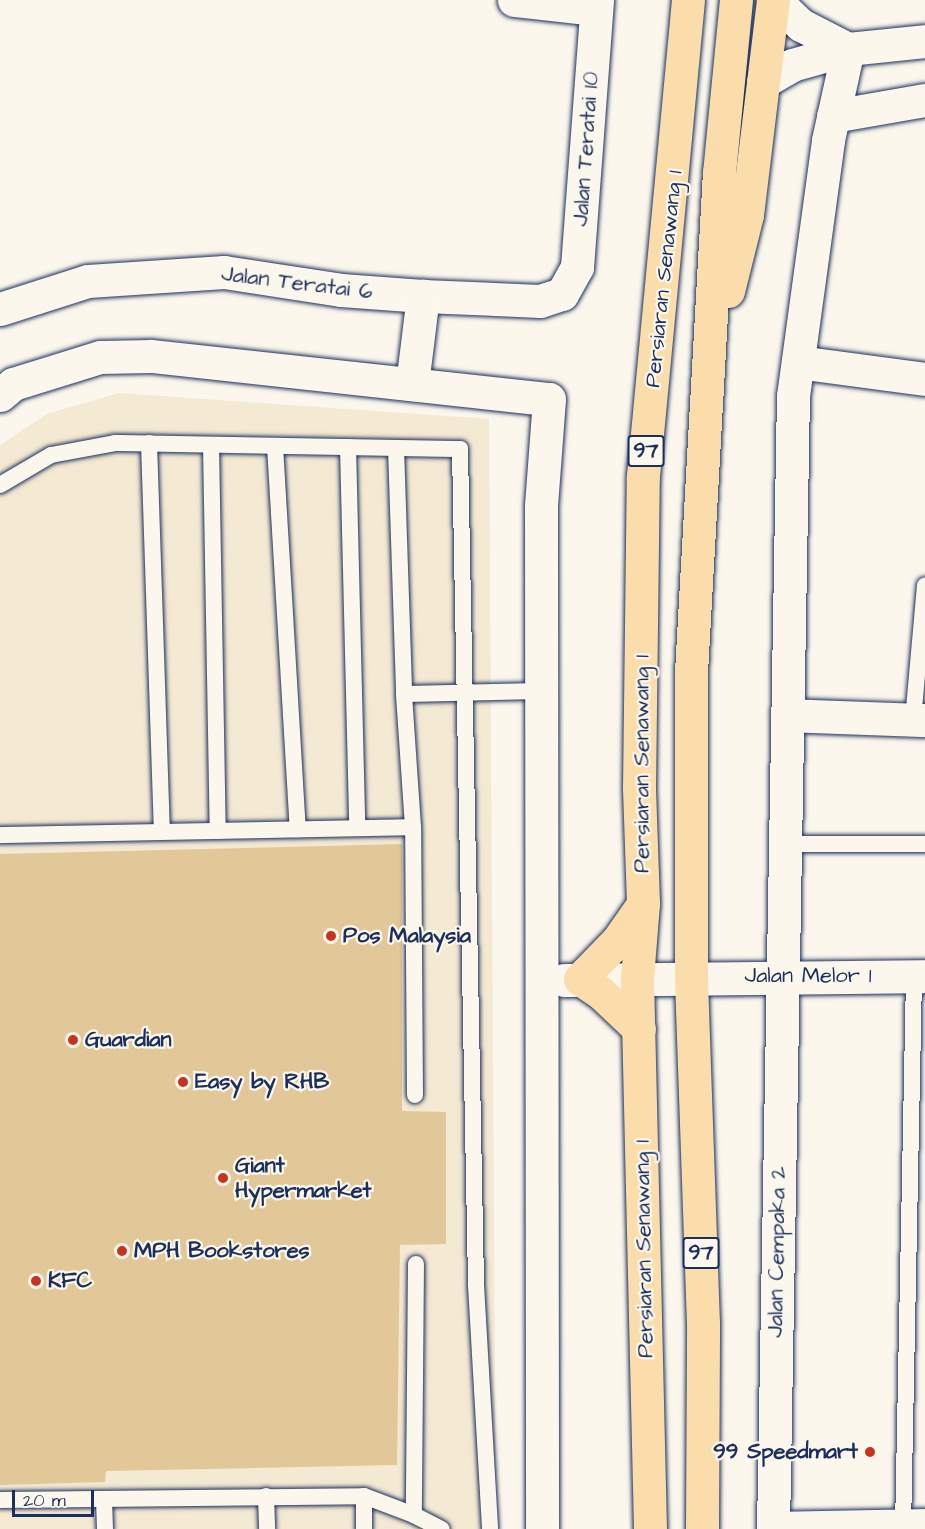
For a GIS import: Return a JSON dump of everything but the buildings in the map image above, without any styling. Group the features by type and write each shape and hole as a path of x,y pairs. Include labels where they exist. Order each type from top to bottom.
{"main road":[{"name":"Persiaran Senawang 1","path":"650,1529 638,978 643,903 639,788 644,476 688,0"},
{"name":"Persiaran Senawang 1","path":"702,1529 703,1324 691,977 691,672 720,173 736,0"},
{"path":"710,363 747,214 774,0"},
{"path":"639,1029 601,993 580,979 618,940 643,903"}],"street":[{"path":"514,0 596,5"},
{"path":"774,0 801,25 848,49"},
{"name":"Jalan Teratai 10","path":"562,294 577,267 596,5"},
{"path":"764,82 792,65 848,49 925,41"},
{"name":"Jalan Cempaka 2","path":"773,1528 794,396 833,116 848,49"},
{"path":"833,116 925,100"},
{"name":"Jalan Teratai 6","path":"0,309 88,281 224,272 423,296 540,302 562,294"},
{"path":"411,384 423,296"},
{"path":"0,395 14,384 110,357 150,356 549,399 541,506 542,1529"},
{"path":"798,362 925,380"},
{"path":"787,715 919,720"},
{"name":"Jalan Melor 1","path":"541,980 782,975 920,976"},
{"path":"773,1528 910,1526"}],"lane":[{"path":"0,485 51,455 115,443 460,449 476,1285 490,1529"},
{"path":"149,443 162,832"},
{"path":"211,445 218,831"},
{"path":"275,446 297,829"},
{"path":"348,447 357,828"},
{"path":"396,448 404,694 413,827 416,1095"},
{"path":"919,720 925,586"},
{"path":"404,694 541,691"},
{"path":"0,836 413,827"},
{"path":"787,844 925,844"},
{"path":"910,1526 920,976"},
{"path":"414,1515 416,1264"},
{"path":"266,1496 267,1529"},
{"path":"364,1496 364,1529"},
{"path":"0,1500 364,1496 414,1515 442,1529"},
{"path":"104,1500 105,1529"}],"shaded area":[{"path":"119,393 489,419 496,1529 0,1529 0,445 47,414"}],"place":[{"name":"Pos Malaysia","path":"331,936"},
{"name":"Guardian","path":"73,1040"},
{"name":"Easy by RHB","path":"183,1082"},
{"name":"Giant Hypermarket","path":"223,1178"},
{"name":"MPH Bookstores","path":"122,1251"},
{"name":"KFC","path":"36,1281"},
{"name":"99 Speedmart","path":"870,1452"}]}
